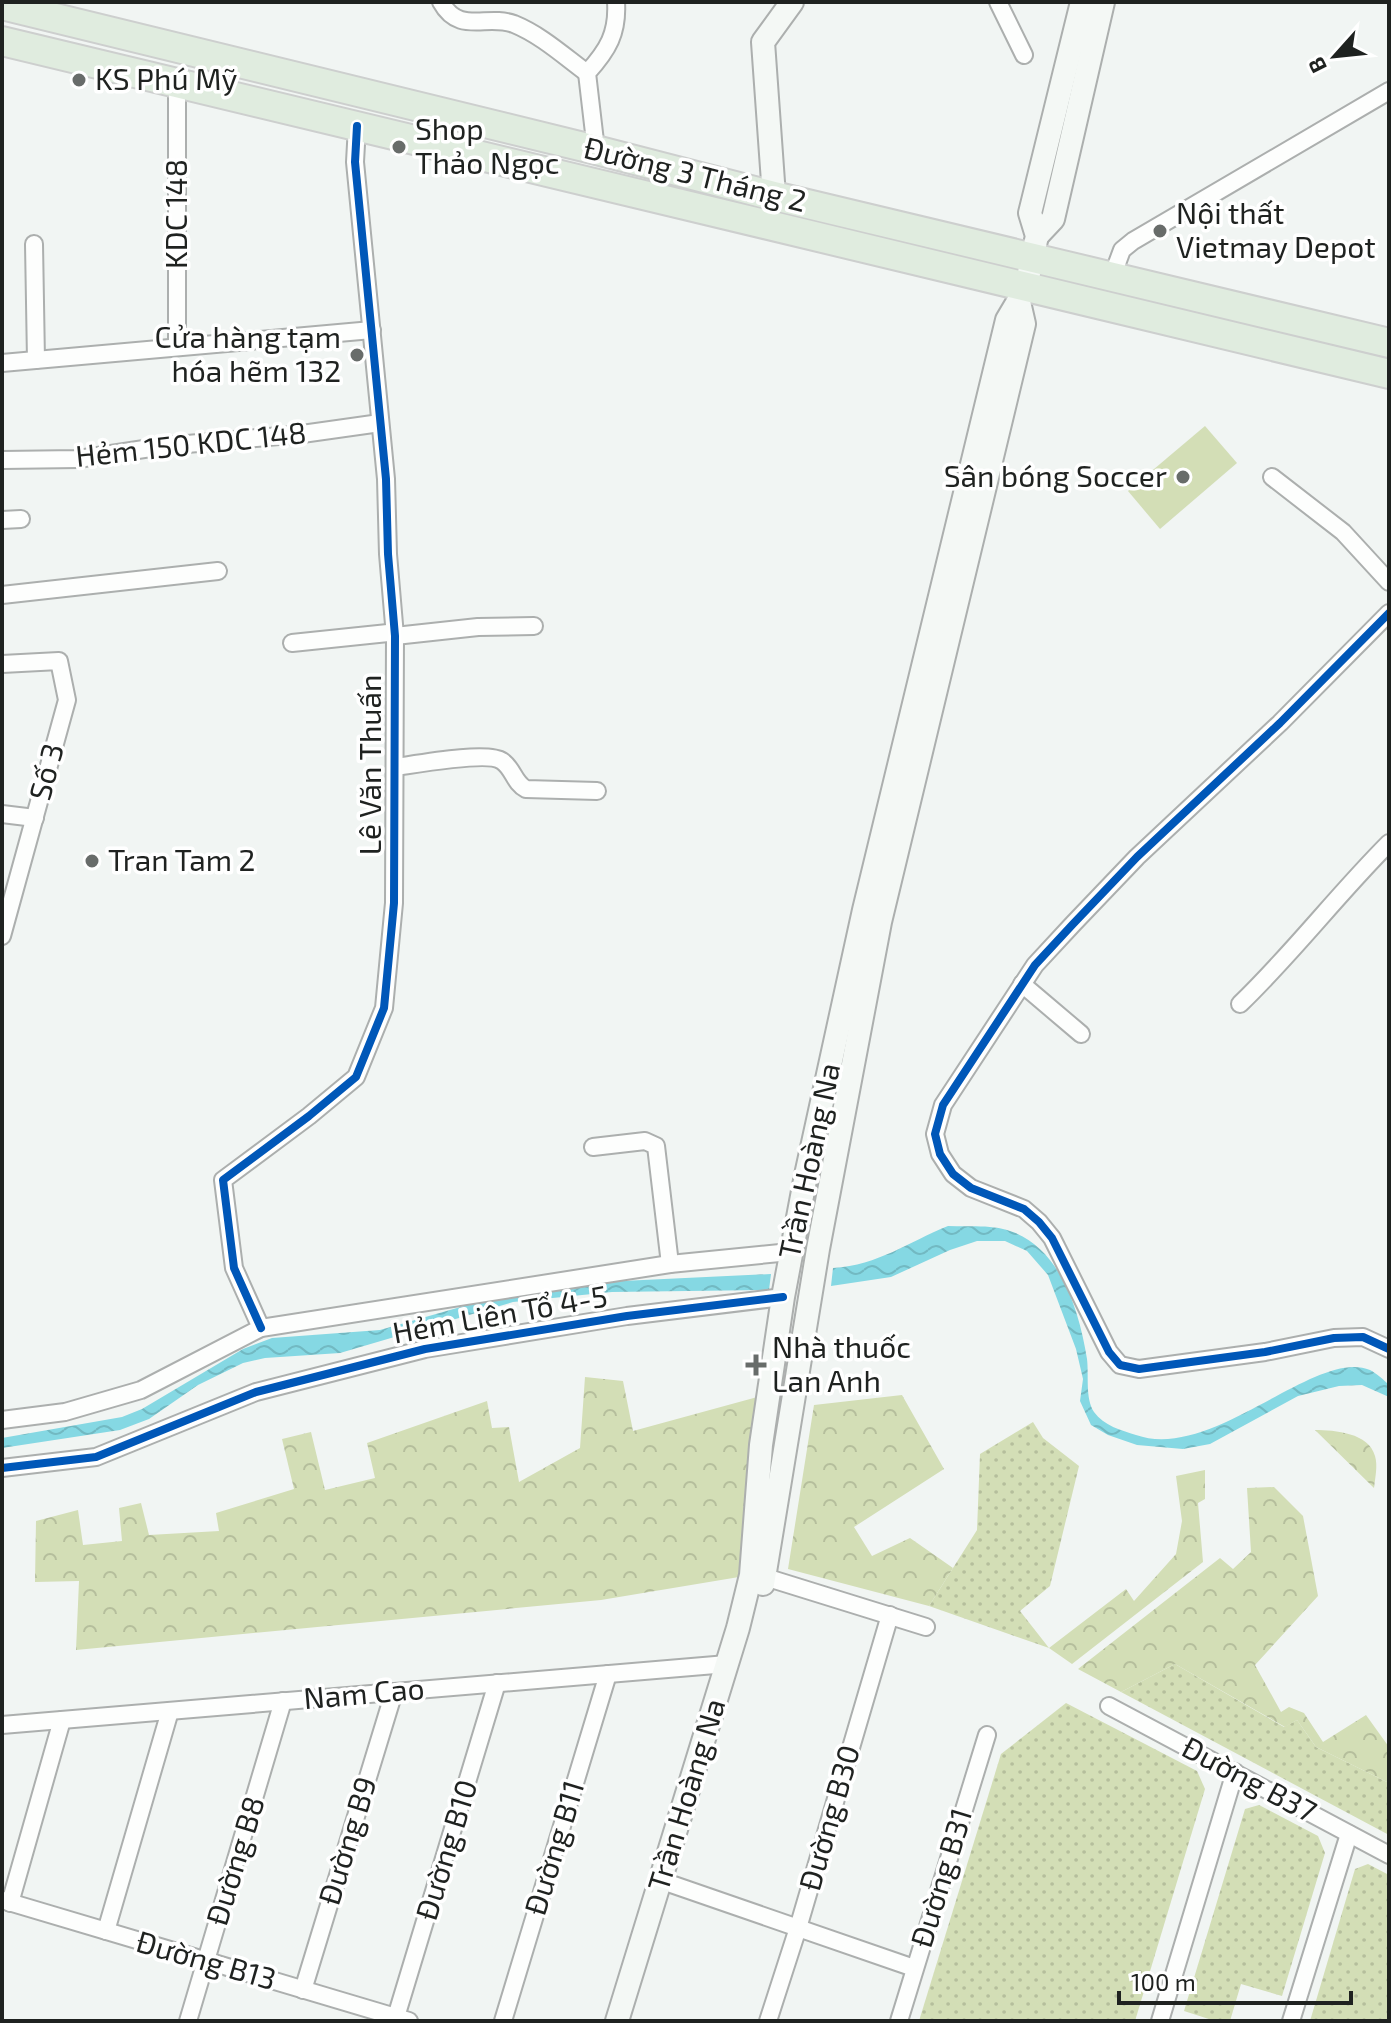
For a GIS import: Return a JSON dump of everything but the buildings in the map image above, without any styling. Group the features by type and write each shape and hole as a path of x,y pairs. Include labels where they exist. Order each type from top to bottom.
{"highway":[{"name":"Đường 3 Tháng 2","path":"13,8 774,196 1034,247 1112,277 1389,343"},
{"path":"11,43 13,8"},
{"path":"86,60 93,28"},
{"name":"Đường 3 Tháng 2","path":"11,43 357,126 1022,295 1389,374"}],"main road":[{"path":"774,196 763,42 792,2"},
{"name":"Trần Hoàng Na","path":"1034,247 1030,213 1082,2"},
{"name":"Trần Hoàng Na","path":"617,2021 727,1664 751,1575 761,1445 790,1252 864,910 1007,320 1022,295 1034,247 1053,219 1103,2"},
{"name":"Trần Hoàng Na","path":"630,2021 748,1645 765,1577 818,1249 880,922 1024,324 1022,295"},
{"path":"790,1252 818,1249"},
{"path":"783,1297 810,1297"}],"street":[{"path":"441,2 448,15 458,20 511,23 551,45 587,73 596,150"},
{"path":"587,73 606,52 615,34 616,2"},
{"path":"998,2 1024,55"},
{"name":"KDC 148","path":"177,82 177,346"},
{"path":"1112,277 1122,250 1133,241 1389,91"},
{"name":"Lê Văn Thuấn","path":"261,1328 234,1268 223,1180 356,1077 384,1008 394,903 395,636 386,479 355,162 357,126"},
{"path":"34,244 36,360"},
{"path":"2,363 372,330"},
{"name":"Hẻm 150 KDC 148","path":"2,460 78,459 164,446 302,434 380,423"},
{"path":"1272,477 1343,532 1389,582"},
{"path":"2,520 21,519"},
{"path":"2,595 218,571"},
{"path":"1388,1346 1363,1337 1334,1338 1265,1352 1139,1369 1120,1365 1096,1329 1052,1238 1024,1209 971,1188 953,1174 940,1154 935,1134 943,1105 1022,984 1054,944 1137,857 1280,723 1389,613"},
{"path":"292,643 340,636 388,633 395,636 478,627 534,626"},
{"name":"Số 3","path":"2,664 59,661 67,700 2,934"},
{"path":"396,767 491,756 506,763 517,782 526,789 597,791"},
{"path":"2,814 35,818"},
{"path":"1240,1004 1278,968 1313,924 1389,843"},
{"path":"1022,984 1081,1034"},
{"path":"593,1147 645,1141 656,1146 670,1264"},
{"path":"2,1420 65,1412 141,1390 261,1328 670,1264 790,1252"},
{"name":"Hẻm Liên Tổ 4-5","path":"2,1468 96,1457 256,1392 425,1349 627,1316 783,1297"},
{"path":"765,1577 926,1627"},
{"name":"Đường B30","path":"768,2021 890,1615"},
{"name":"Nam Cao","path":"2,1725 727,1664"},
{"name":"Đường B11","path":"503,2021 608,1674"},
{"name":"Đường B10","path":"403,2019 497,1683"},
{"name":"Đường B9","path":"303,1990 394,1692"},
{"name":"Đường B8","path":"188,2021 283,1701"},
{"name":"Đường B37","path":"1109,1706 1389,1855"},
{"path":"106,1931 170,1711"},
{"path":"6,1901 62,1720"},
{"name":"Đường B31","path":"899,2021 987,1735"},
{"path":"1160,2021 1235,1772"},
{"path":"1291,2021 1349,1834"},
{"path":"671,1884 914,1968"},
{"name":"Đường B13","path":"6,1901 403,2019"}],"green space":[{"name":"Sân bóng Soccer","path":"1205,426 1237,463 1160,529 1128,491"},
{"path":"585,1377 623,1381 633,1431 761,1396 739,1577 601,1600 76,1650 79,1581 35,1582 36,1521 78,1510 83,1545 122,1541 119,1508 141,1503 149,1535 219,1531 216,1513 294,1489 282,1439 311,1432 325,1490 375,1478 367,1443 487,1401 492,1428 509,1427 519,1482 580,1448"},
{"path":"902,1395 944,1469 854,1527 872,1556 910,1538 953,1568 929,1606 788,1569 814,1405"},
{"path":"1033,1422 1043,1438 1079,1466 1050,1586 1020,1611 1049,1648 929,1606 977,1530 980,1454"},
{"path":"1315,1430 1350,1434 1366,1442 1376,1460 1374,1488"},
{"path":"1205,1470 1205,1499 1198,1503 1203,1562 1072,1664 1049,1648 1126,1589 1134,1601 1176,1554 1182,1521 1176,1476"},
{"path":"1274,1487 1303,1516 1318,1596 1255,1665 1281,1712 1289,1707 1304,1713 1323,1742 1366,1715 1389,1747 1389,1783 1316,1747 1297,1720 1285,1727 1175,1664 1121,1692 1078,1669 1220,1558 1233,1569 1251,1552 1247,1488"},
{"path":"1175,1664 1284,1727 1297,1720 1316,1747 1389,1783 1389,1835 1121,1692"},
{"path":"1066,1703 1197,1771 1205,1789 1135,2021 919,2021 1001,1754"},
{"path":"1259,1805 1318,1836 1325,1853 1282,1996 1241,1984 1230,2021 1215,2021 1184,2011 1245,1809"},
{"path":"1368,1864 1389,1875 1389,2021 1310,2021 1355,1869"}],"water":[{"path":"948,1226 1003,1229 1022,1236 1039,1248 1052,1263 1072,1299 1078,1319 1087,1359 1091,1406 1103,1421 1119,1429 1166,1439 1197,1433 1230,1420 1321,1374 1348,1367 1375,1373 1389,1385 1389,1397 1362,1385 1339,1386 1298,1396 1210,1444 1183,1449 1137,1445 1108,1435 1091,1425 1080,1401 1083,1379 1076,1349 1048,1275 1027,1251 1005,1241 977,1241 891,1277 831,1286 833,1268 879,1258"},
{"path":"771,1274 769,1290 612,1292 513,1302 340,1353 265,1358 243,1363 198,1385 149,1419 120,1430 2,1448 2,1438 122,1417 142,1409 243,1349 272,1338 380,1330 471,1304 580,1283"}],"cycle path":[{"path":"261,1328 234,1268 223,1180 356,1077 384,1008 394,903 395,636 386,479 355,162 357,126"},
{"path":"1389,613 1280,723 1137,857 1035,965 943,1105 935,1134 940,1154 953,1174 971,1188 1024,1209 1052,1238 1109,1352 1120,1365 1139,1369 1265,1352 1334,1338 1363,1337 1389,1349"},
{"path":"2,1468 96,1457 256,1392 425,1349 627,1316 783,1297"}],"place":[{"name":"KS Phú Mỹ","path":"79,80"},
{"name":"Shop Thảo Ngọc","path":"399,147"},
{"name":"Nội thất Vietmay Depot","path":"1160,231"},
{"name":"Cửa hàng tạm hóa hẽm 132","path":"357,355"},
{"name":"Sân bóng Soccer","path":"1183,477"},
{"name":"Tran Tam 2","path":"92,861"},
{"name":"Nhà thuốc Lan Anh","path":"756,1365"}]}
